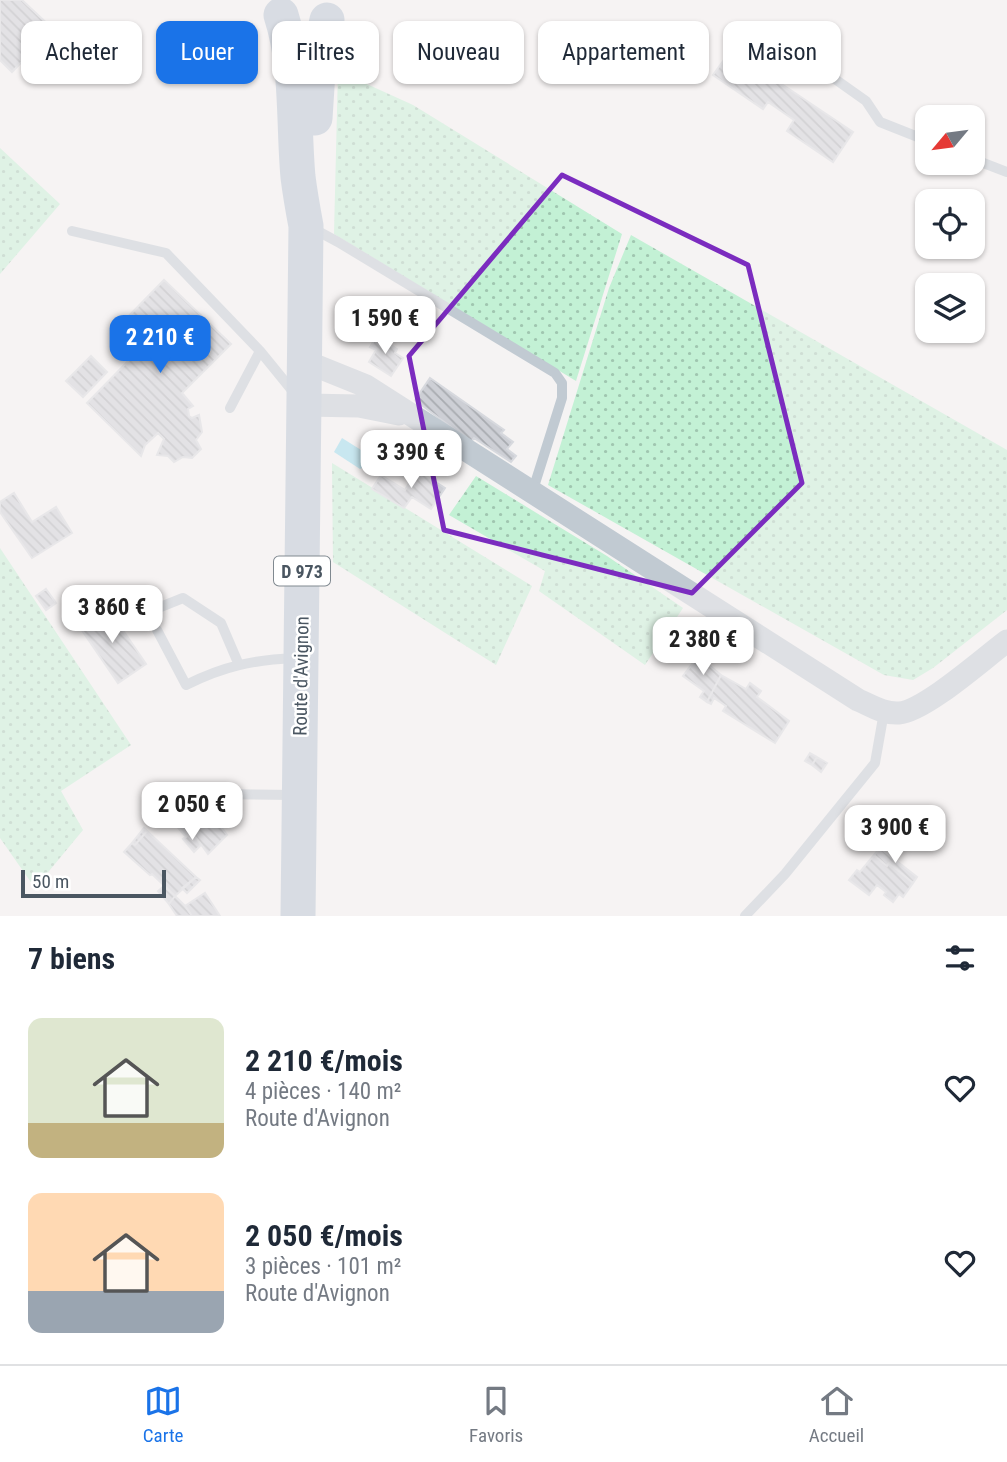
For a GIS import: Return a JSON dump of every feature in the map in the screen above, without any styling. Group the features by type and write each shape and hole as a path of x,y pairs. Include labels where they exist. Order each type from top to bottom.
{"main road":[{"path":"273,8 298,23 317,23 338,10"},
{"name":"Route d'Avignon","path":"273,8 287,35 295,85 298,177 306,226"},
{"name":"Route d'Avignon","path":"298,916 306,226 313,185 319,56 338,10"}],"street":[{"path":"304,361 366,386 859,700 884,712 900,713 926,702 1007,641"},
{"path":"304,405 359,406 412,417"}],"lane":[{"path":"841,83 866,101 880,121 915,136"},
{"path":"985,164 1007,172"},
{"path":"306,226 338,242 555,373 562,383 562,398 532,493"},
{"path":"72,231 166,253 260,351 304,405"},
{"path":"230,408 260,351"},
{"path":"138,616 183,598 221,623 239,665"},
{"path":"157,630 186,685 207,674 257,660 301,658"},
{"path":"745,916 785,874 875,763 884,712"},
{"path":"197,794 300,795"}],"highlighted area":[{"path":"562,175 748,265 802,483 692,593 444,530 409,356"}],"green space":[{"path":"338,84 367,84 413,105 622,234 576,381 334,234"},
{"path":"0,148 60,204 0,274"},
{"path":"631,235 1007,450 1007,610 933,668 913,680 884,675 548,485 609,288"},
{"path":"332,463 532,586 496,665 333,562"},
{"path":"476,476 607,556 683,608 645,665 539,591 545,571 449,515"},
{"path":"0,548 131,745 61,791 83,830 35,888 0,838"}],"water":[{"path":"342,438 369,455 367,465 360,469 334,452"}],"building":[{"path":"0,0 22,0 44,21 21,21 21,63 12,72 0,60"},
{"path":"723,61 723,82 713,75"},
{"path":"726,84 782,84 853,132 833,162 787,131 794,120 768,102 763,109"},
{"path":"164,280 231,344 182,393 193,406 188,409 189,416 192,418 199,415 202,432 196,440 201,449 192,458 183,457 174,462 168,456 157,455 164,439 158,433 145,445 141,456 87,403 137,352 115,330"},
{"path":"377,336 397,349 395,353 403,358 391,376 369,362 376,350 370,347"},
{"path":"91,356 107,372 83,397 66,381"},
{"path":"430,378 504,430 501,433 513,442 507,449 516,456 511,462 474,438 471,442 415,400"},
{"path":"417,470 445,488 431,509 412,497 404,508 372,489 381,475 405,490"},
{"path":"14,493 32,522 56,507 72,533 32,558 0,512 0,502"},
{"path":"46,589 56,603 46,610 36,596"},
{"path":"107,607 146,664 118,683 79,626"},
{"path":"698,656 721,675 707,702 700,697 704,691 683,676"},
{"path":"721,675 746,689 750,683 761,691 757,697 789,721 775,743 723,711 726,706 714,698 711,704 707,702"},
{"path":"810,753 817,757 812,765 805,761"},
{"path":"817,757 827,763 821,772 812,765"},
{"path":"184,796 193,808 174,823 166,812"},
{"path":"193,808 204,822 186,837 174,823"},
{"path":"216,820 227,835 208,854 192,832 202,823 205,826"},
{"path":"144,828 147,831 135,845 132,843"},
{"path":"147,831 196,877 175,896 124,852 132,843 135,845"},
{"path":"192,832 201,845 194,852 183,839"},
{"path":"880,848 917,877 913,883 889,863 887,866 874,855"},
{"path":"874,855 887,866 889,863 913,883 903,897 899,894 893,902 877,885 869,895 849,880 857,870 860,872"},
{"path":"196,877 200,880 187,893 182,888"},
{"path":"164,886 175,896 169,904 158,891"},
{"path":"205,893 220,916 192,916 185,906"},
{"path":"175,896 192,916 177,916 169,904"}]}
